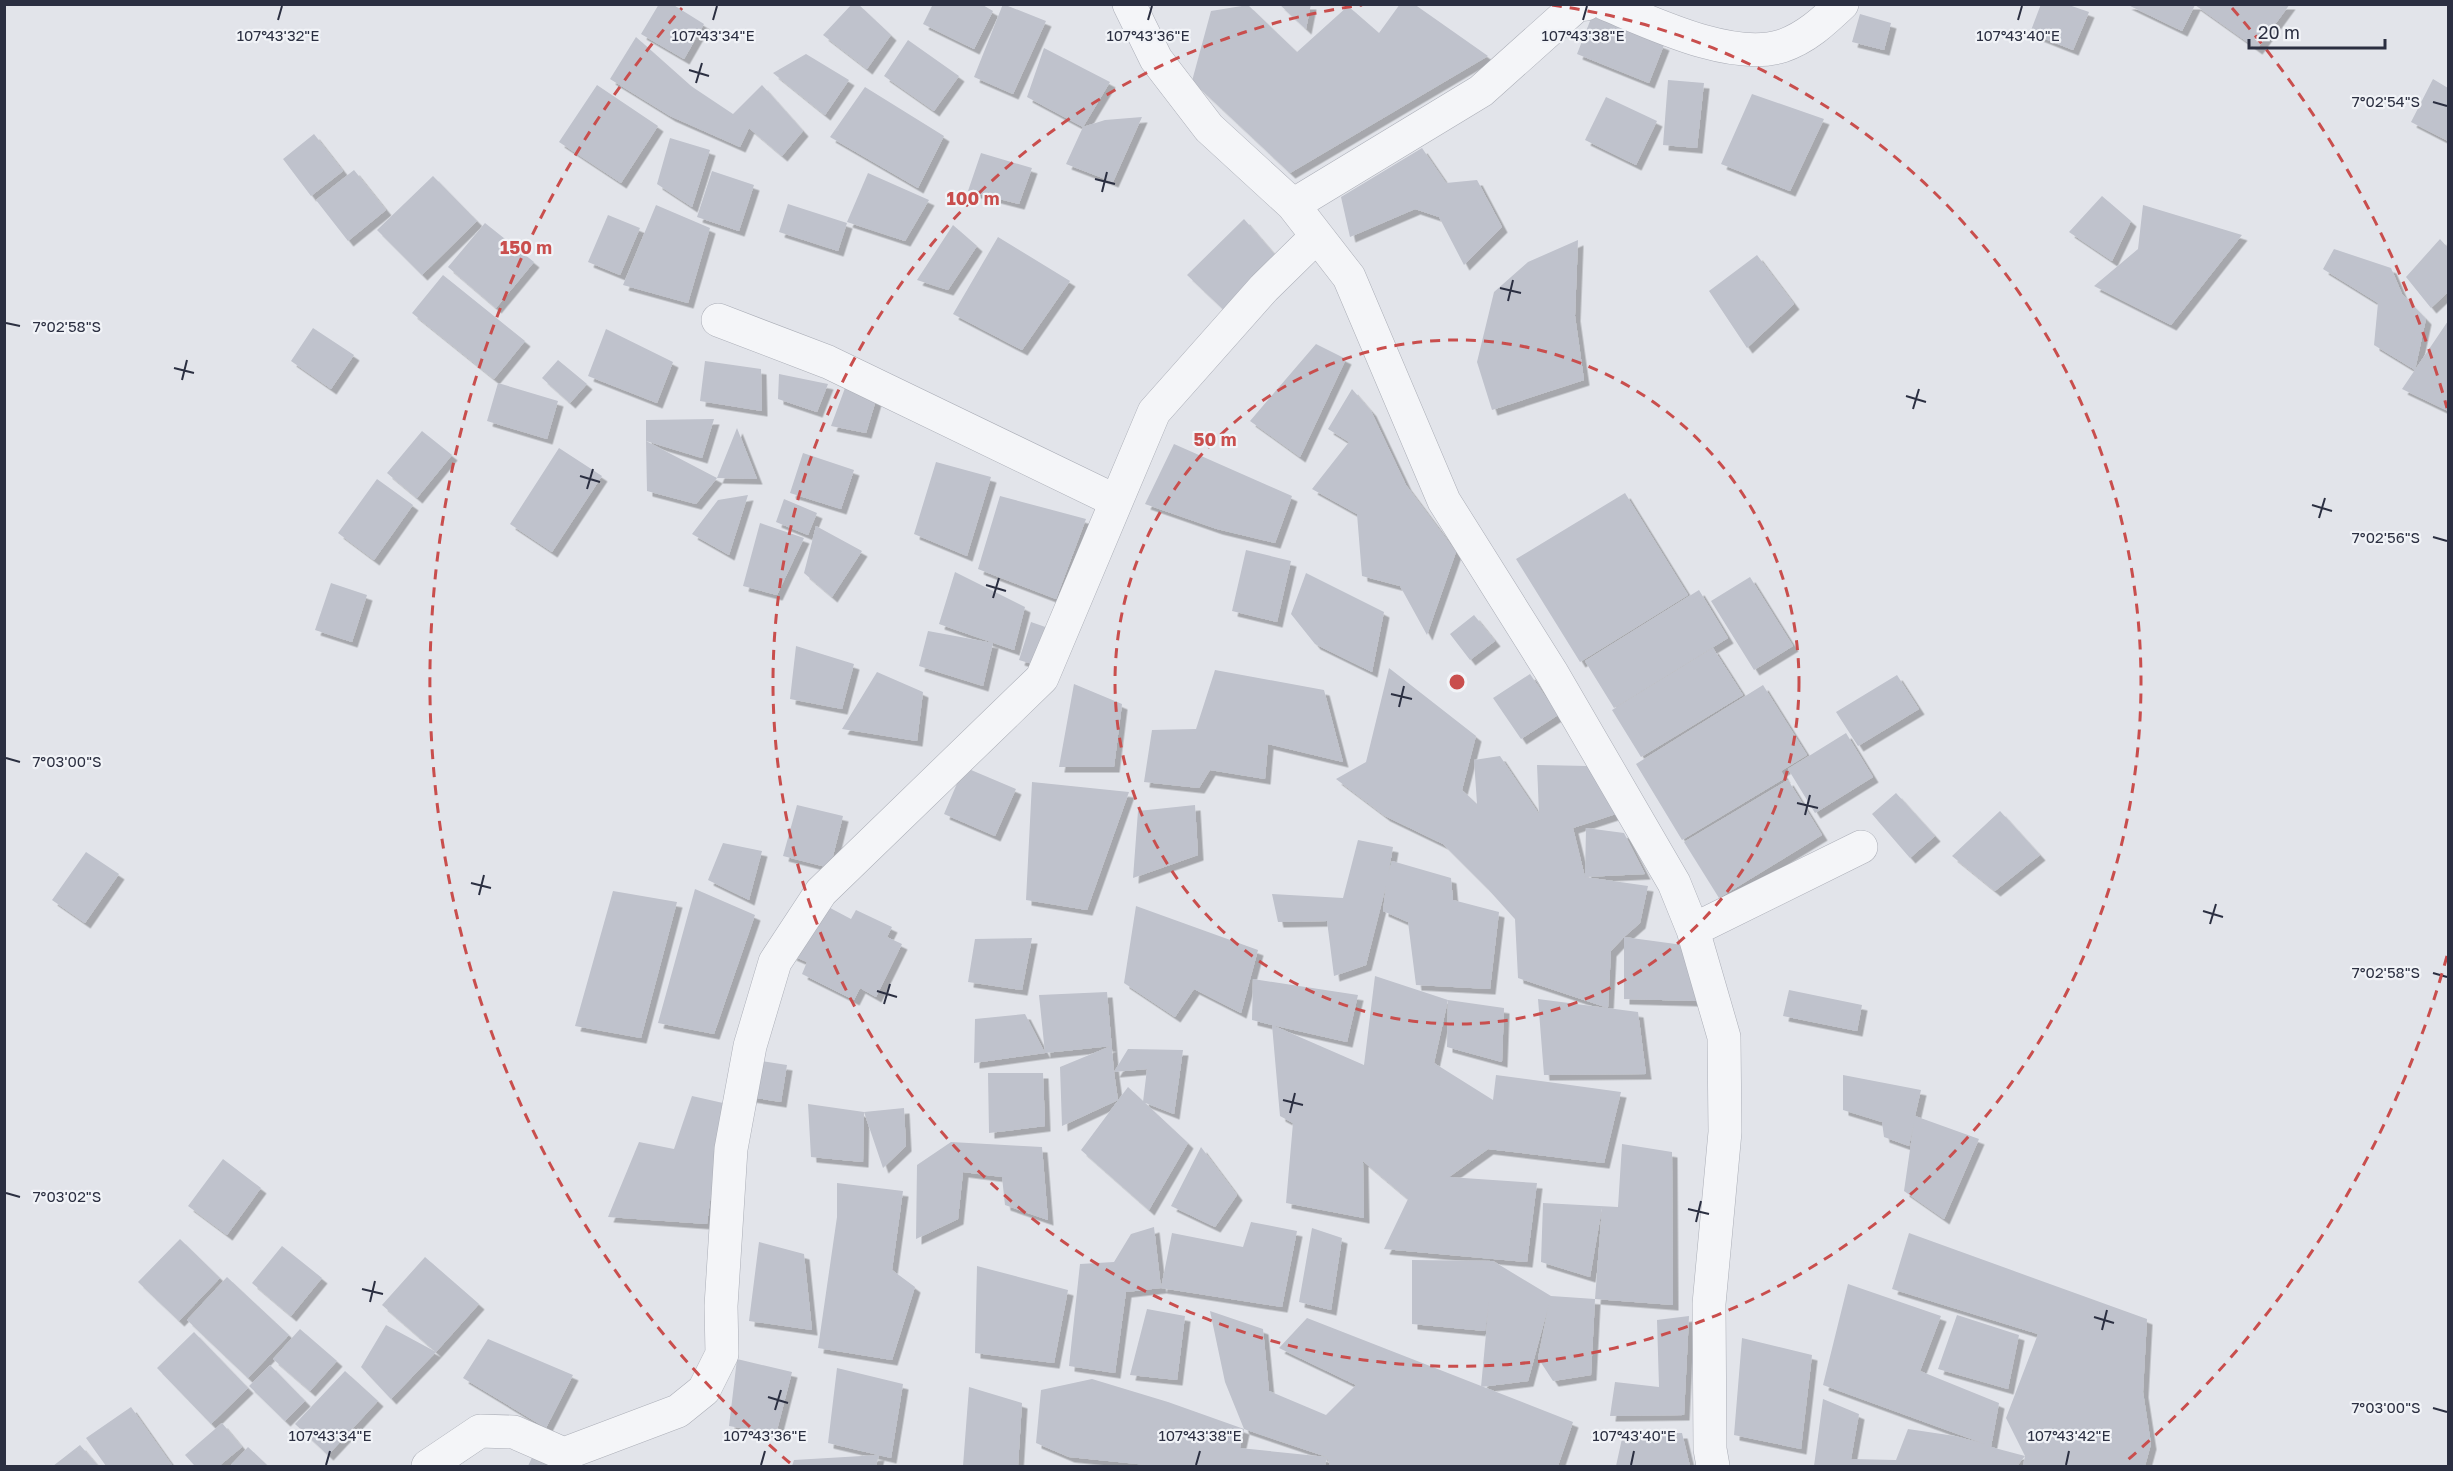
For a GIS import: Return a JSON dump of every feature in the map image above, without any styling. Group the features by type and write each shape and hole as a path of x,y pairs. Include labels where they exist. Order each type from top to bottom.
{"street":[{"path":"1129,4 1156,59 1209,128 1293,206 1349,277 1444,501 1552,673 1674,883 1693,930 1724,1037 1725,1131 1709,1304 1710,1449 1713,1467"},
{"path":"1293,206 1481,91 1577,5 1586,4"},
{"path":"1606,4 1686,37 1741,49 1781,46 1812,31 1842,4"},
{"path":"428,1467 480,1431 514,1432 564,1454 678,1411 704,1390 722,1354 721,1306 731,1149 750,1047 775,962 828,884 1042,678 1154,412 1264,288 1317,236"},
{"path":"718,320 828,362 1116,501"},
{"path":"1693,930 1861,847"}],"building":[{"path":"659,4 672,4 704,24 684,59 641,34"},
{"path":"852,4 858,4 891,35 867,69 823,35"},
{"path":"933,4 981,4 993,11 974,49 923,24"},
{"path":"1003,4 1046,21 1013,94 974,77"},
{"path":"1279,4 1311,4 1306,29"},
{"path":"1400,4 1414,4 1488,56 1290,173 1192,81 1211,11 1248,5 1297,52 1348,6 1379,33"},
{"path":"2041,4 2066,4 2089,12 2073,50 2030,33"},
{"path":"2126,4 2290,4 2257,49 2195,5 2182,31"},
{"path":"1860,14 1891,23 1884,50 1852,42"},
{"path":"1592,16 1664,45 1649,83 1577,54"},
{"path":"636,37 691,86 733,114 762,85 803,131 782,156 749,128 740,147 670,116 610,79"},
{"path":"908,40 959,76 934,111 884,76"},
{"path":"1044,48 1110,82 1083,127 1027,97"},
{"path":"806,54 849,80 825,115 773,73"},
{"path":"2433,79 2448,88 2448,141 2411,122"},
{"path":"1668,80 1704,83 1697,148 1663,145"},
{"path":"597,85 658,126 621,183 559,142"},
{"path":"865,87 944,136 918,188 830,137"},
{"path":"1752,94 1824,119 1790,191 1721,164"},
{"path":"1606,97 1657,121 1636,165 1585,140"},
{"path":"1142,117 1113,182 1066,164 1083,127 1105,120"},
{"path":"314,134 343,171 311,196 283,159"},
{"path":"670,138 710,150 692,207 657,184"},
{"path":"1422,148 1446,183 1477,180 1502,227 1464,265 1439,217 1415,209 1350,237 1341,197"},
{"path":"981,153 1032,168 1019,204 968,191"},
{"path":"354,170 386,210 348,241 316,200"},
{"path":"712,171 754,185 739,231 697,217"},
{"path":"868,173 929,200 905,241 847,222"},
{"path":"433,176 477,221 422,275 377,230"},
{"path":"2102,196 2131,221 2112,261 2069,232"},
{"path":"788,204 847,223 838,251 779,232"},
{"path":"656,205 710,228 688,303 623,285"},
{"path":"2143,205 2242,235 2171,325 2094,286 2138,249"},
{"path":"608,215 640,228 620,275 588,262"},
{"path":"1244,219 1275,255 1226,312 1187,275"},
{"path":"485,223 534,262 496,308 448,267"},
{"path":"953,225 977,246 948,290 917,280"},
{"path":"998,237 1070,281 1022,350 953,314"},
{"path":"2440,239 2448,248 2448,292 2431,308 2406,277"},
{"path":"1578,240 1575,316 1584,380 1492,410 1477,362 1494,292 1528,262"},
{"path":"2334,249 2391,268 2402,294 2426,319 2415,370 2374,345 2378,303 2323,269"},
{"path":"1757,255 1794,304 1747,348 1709,291"},
{"path":"443,275 525,341 494,379 412,313"},
{"path":"2448,321 2448,411 2402,389"},
{"path":"313,328 354,355 331,389 291,361"},
{"path":"606,329 673,362 657,403 588,376"},
{"path":"1316,344 1346,359 1300,457 1250,421"},
{"path":"558,360 587,384 570,403 542,378"},
{"path":"705,361 761,369 762,411 700,401"},
{"path":"779,374 828,384 817,412 778,399"},
{"path":"498,383 558,401 547,439 487,421"},
{"path":"845,388 876,400 866,433 831,426"},
{"path":"1352,389 1371,411 1406,485 1456,552 1427,635 1400,586 1362,576 1357,514 1312,489 1349,442 1328,429"},
{"path":"714,419 702,458 646,441 646,420"},
{"path":"737,428 757,479 717,478"},
{"path":"422,431 452,455 417,498 387,473"},
{"path":"646,441 717,478 696,504 647,491"},
{"path":"1174,444 1292,496 1275,543 1217,529 1145,504"},
{"path":"559,448 602,476 552,552 510,524"},
{"path":"803,453 854,470 841,509 790,493"},
{"path":"936,462 991,477 967,556 914,534"},
{"path":"377,479 413,505 374,560 338,533"},
{"path":"1625,493 1688,595 1580,662 1516,559"},
{"path":"748,495 729,555 692,534 718,500"},
{"path":"1000,496 1086,519 1056,599 978,569"},
{"path":"784,499 817,513 808,535 776,522"},
{"path":"760,523 804,538 777,595 743,586"},
{"path":"816,526 862,551 832,597 804,573"},
{"path":"1246,550 1291,561 1277,622 1232,611"},
{"path":"955,572 1025,607 1014,650 939,624"},
{"path":"1306,573 1384,612 1372,672 1315,644 1291,614"},
{"path":"1750,577 1793,646 1754,670 1711,601"},
{"path":"331,583 367,595 352,642 315,630"},
{"path":"1699,590 1728,638 1614,708 1585,661"},
{"path":"1474,615 1495,641 1470,660 1450,634"},
{"path":"1031,622 1054,630 1042,667 1019,660"},
{"path":"928,631 993,643 983,686 919,666"},
{"path":"796,646 854,664 842,709 790,699"},
{"path":"1713,648 1743,695 1641,757 1612,710"},
{"path":"1389,668 1476,736 1462,790 1477,804 1474,760 1500,756 1539,814 1537,765 1588,766 1619,813 1573,828 1585,877 1648,886 1640,923 1611,951 1608,1008 1518,978 1515,919 1488,889 1443,844 1385,816 1336,779 1366,762"},
{"path":"1215,670 1324,690 1343,762 1268,744 1265,779 1210,770 1199,788 1144,782 1152,730 1196,729"},
{"path":"877,672 923,692 917,741 842,729"},
{"path":"1530,674 1558,715 1521,739 1493,698"},
{"path":"1897,675 1919,709 1858,746 1836,712"},
{"path":"1074,684 1122,704 1114,767 1059,767"},
{"path":"1763,685 1807,755 1781,771 1785,778 1682,840 1636,764"},
{"path":"1846,733 1873,777 1815,813 1788,769"},
{"path":"964,767 1016,789 995,836 944,814"},
{"path":"1788,780 1822,835 1719,898 1684,842"},
{"path":"1032,782 1129,792 1087,910 1026,900"},
{"path":"1896,793 1935,836 1910,858 1872,814"},
{"path":"797,805 843,816 830,868 783,856"},
{"path":"1195,805 1198,855 1133,878 1138,811"},
{"path":"2000,811 2040,855 1995,891 1952,856"},
{"path":"1586,828 1624,833 1645,874 1585,877"},
{"path":"1358,840 1393,847 1388,875 1392,861 1451,878 1453,900 1499,912 1490,989 1416,985 1408,922 1383,911 1386,886 1366,965 1334,976 1327,921 1278,922 1272,894 1343,898"},
{"path":"723,843 762,851 749,900 708,880"},
{"path":"86,852 119,874 85,923 52,900"},
{"path":"695,889 755,915 714,1034 658,1023"},
{"path":"613,891 677,902 641,1038 575,1026"},
{"path":"817,901 851,919 856,910 892,927 887,937 902,944 876,997 860,988 854,1000 802,974 807,962 791,955"},
{"path":"1136,906 1258,950 1241,1013 1194,989 1175,1017 1124,983"},
{"path":"1624,937 1683,945 1698,1001 1624,999"},
{"path":"1032,938 1022,990 968,982 975,939"},
{"path":"1375,976 1448,1000 1434,1063 1493,1100 1496,1075 1621,1092 1604,1163 1488,1149 1449,1177 1537,1183 1527,1262 1384,1249 1408,1199 1363,1161 1364,1218 1286,1203 1293,1123 1280,1116 1272,1025 1364,1065"},
{"path":"1253,979 1358,995 1347,1042 1252,1020"},
{"path":"1789,990 1862,1005 1857,1031 1783,1016"},
{"path":"1107,992 1118,1100 1062,1126 1060,1067 1111,1046 1045,1053 1039,995"},
{"path":"1538,999 1638,1012 1646,1074 1544,1075"},
{"path":"1448,1000 1504,1008 1502,1062 1447,1047"},
{"path":"1025,1014 1045,1053 974,1063 975,1019"},
{"path":"1128,1049 1183,1050 1174,1114 1143,1102 1147,1069 1114,1072"},
{"path":"749,1059 787,1065 781,1102 743,1096"},
{"path":"988,1073 1043,1073 1045,1126 989,1133"},
{"path":"1843,1075 1921,1090 1915,1116 1979,1139 1944,1219 1904,1191 1914,1122 1909,1146 1884,1137 1882,1122 1843,1110"},
{"path":"1128,1087 1188,1143 1149,1210 1081,1150"},
{"path":"692,1096 723,1103 707,1224 608,1217 639,1142 674,1149"},
{"path":"808,1104 864,1112 863,1162 811,1157"},
{"path":"904,1108 906,1146 883,1168 864,1112"},
{"path":"951,1142 1042,1147 1048,1220 1005,1205 1002,1177 963,1172 958,1219 916,1239 917,1165"},
{"path":"1622,1144 1672,1152 1673,1305 1595,1299 1602,1208 1590,1277 1541,1262 1543,1203 1618,1207"},
{"path":"1201,1147 1237,1195 1215,1227 1171,1206"},
{"path":"223,1159 261,1188 227,1235 188,1206"},
{"path":"837,1183 903,1191 892,1270 915,1287 892,1360 818,1348 837,1217"},
{"path":"1251,1222 1297,1231 1282,1307 1161,1288 1172,1233 1243,1247"},
{"path":"1154,1227 1161,1288 1126,1292 1115,1373 1069,1366 1080,1264 1114,1262 1131,1234"},
{"path":"1312,1228 1342,1238 1331,1310 1299,1302"},
{"path":"1909,1233 2147,1319 2143,1392 2151,1444 2145,1466 2023,1466 2025,1456 2006,1418 2038,1334 1892,1289"},
{"path":"180,1239 220,1278 179,1321 138,1282"},
{"path":"759,1242 804,1254 812,1330 749,1321"},
{"path":"282,1246 322,1278 291,1316 252,1283"},
{"path":"425,1257 479,1304 436,1352 382,1305"},
{"path":"1412,1260 1493,1261 1551,1296 1595,1299 1591,1375 1553,1381 1538,1358 1549,1304 1528,1381 1481,1387 1489,1302 1485,1331 1412,1324"},
{"path":"977,1266 1068,1290 1054,1363 975,1353"},
{"path":"227,1277 289,1335 248,1378 187,1320"},
{"path":"1848,1284 1941,1316 1920,1371 1999,1403 1991,1447 2025,1456 2017,1466 1814,1466 1823,1399 1859,1414 1851,1459 1896,1460 1908,1429 1955,1436 1985,1444 1823,1385"},
{"path":"1147,1309 1185,1316 1177,1380 1130,1375"},
{"path":"1210,1311 1263,1329 1269,1391 1326,1415 1356,1385 1279,1348 1307,1318 1573,1422 1558,1466 1330,1466 1327,1457 1244,1429 1225,1382"},
{"path":"1957,1315 2019,1335 2008,1389 1938,1369"},
{"path":"1689,1316 1684,1415 1610,1416 1615,1382 1659,1387 1657,1320"},
{"path":"386,1325 436,1352 391,1399 361,1367"},
{"path":"300,1329 337,1361 310,1391 273,1359"},
{"path":"194,1332 248,1388 211,1424 157,1368"},
{"path":"1742,1338 1812,1355 1801,1449 1734,1435"},
{"path":"488,1339 573,1375 546,1428 463,1378"},
{"path":"737,1359 792,1372 776,1434 729,1426"},
{"path":"270,1365 305,1401 285,1421 249,1386"},
{"path":"837,1368 903,1384 891,1458 828,1443"},
{"path":"345,1371 378,1401 328,1455 295,1424"},
{"path":"1092,1379 1168,1402 1244,1429 1240,1448 1327,1457 1325,1466 1157,1466 1069,1457 1036,1443 1041,1390"},
{"path":"969,1387 1022,1403 1018,1466 963,1466"},
{"path":"131,1407 172,1465 106,1466 86,1438"},
{"path":"222,1423 242,1447 219,1466 195,1466 185,1455"},
{"path":"1682,1433 1690,1466 1616,1466 1623,1434"},
{"path":"80,1445 98,1466 53,1466"},
{"path":"248,1447 268,1466 230,1466"},
{"path":"537,1447 564,1466 528,1466"},
{"path":"879,1455 876,1466 792,1466 794,1460"}]}
